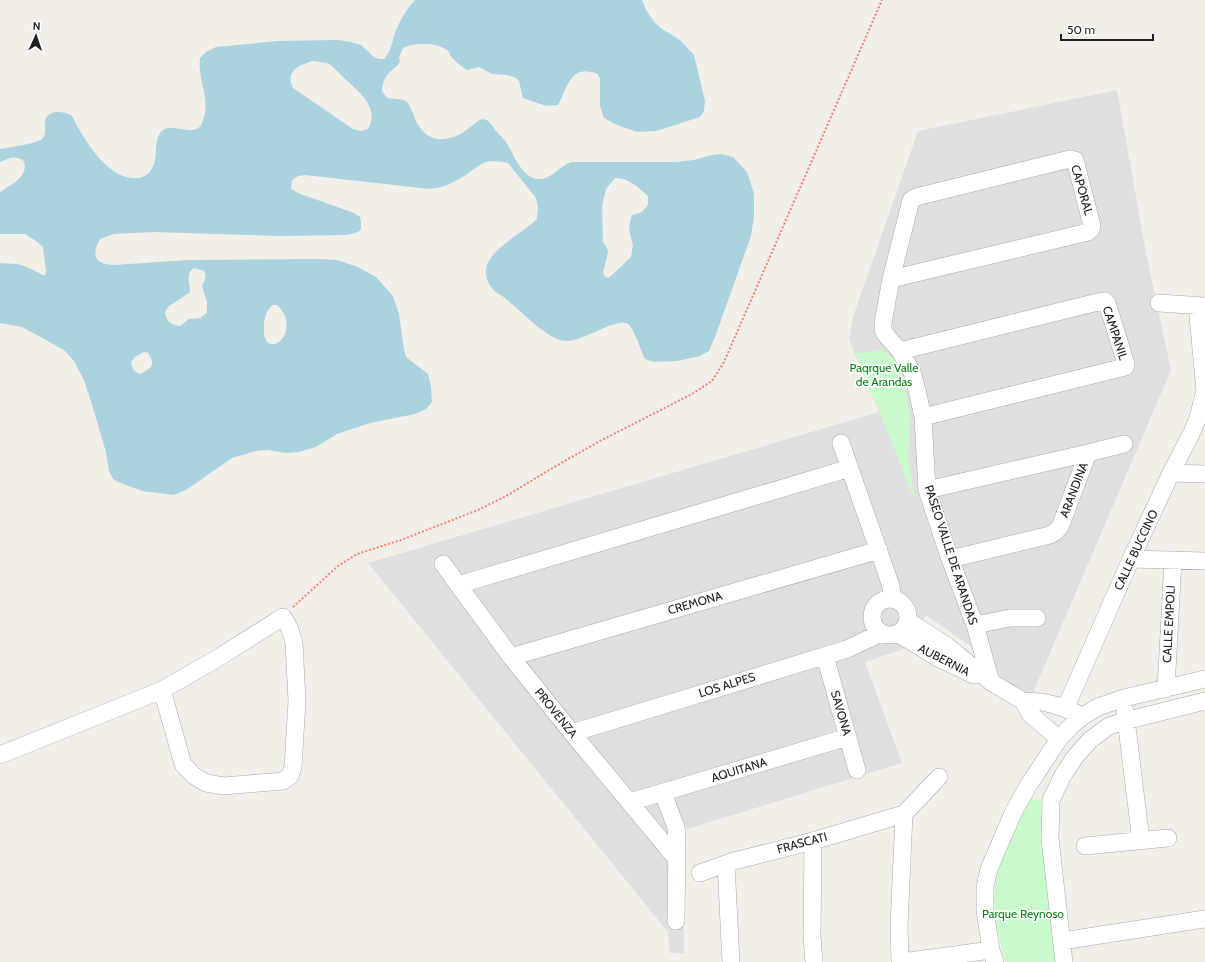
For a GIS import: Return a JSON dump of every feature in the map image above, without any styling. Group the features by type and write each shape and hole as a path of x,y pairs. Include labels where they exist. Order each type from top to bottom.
{"street":[{"name":"CAPORAL","path":"891,279 1088,232 1092,226 1075,160 1073,159 924,195 911,200"},
{"name":"PASEO VALLE DE ARANDAS","path":"911,200 891,279 883,329 885,334 900,351 912,372 923,417 927,490 950,559 975,625 991,682"},
{"name":"CAMPANIL","path":"900,351 1102,301 1107,303 1126,364 1125,367 923,417"},
{"path":"1159,303 1201,306"},
{"name":"CALLE BUCCINO","path":"1065,709 1131,559 1198,418 1205,391 1201,306"},
{"path":"841,443 891,586 892,599"},
{"path":"1088,453 1124,444"},
{"name":"ARANDINA","path":"927,490 1088,453"},
{"name":"ARANDINA","path":"950,559 1050,535 1056,532 1060,527 1088,453"},
{"path":"458,585 850,468"},
{"path":"1171,473 1205,474"},
{"name":"CREMONA","path":"511,657 879,550"},
{"path":"1131,559 1205,561"},
{"name":"CALLE EMPOLI","path":"1166,689 1173,560"},
{"name":"PROVENZA","path":"442,564 511,657 676,858"},
{"path":"892,599 899,602 905,607 908,614 903,627 890,636 881,633 876,629 873,622 872,615 874,609 885,600 892,599"},
{"path":"0,755 162,690 213,661 283,617 289,627 294,642 297,701 293,767 290,776 283,781 224,786 206,783 193,775 183,764 162,690"},
{"path":"975,625 1010,618 1037,618"},
{"name":"AUBERNIA","path":"903,627 947,646 991,682 1022,701 1030,714 1059,739"},
{"name":"LOS ALPES","path":"572,733 825,656 861,643 881,633"},
{"name":"SAVONA","path":"825,656 857,770"},
{"path":"904,814 899,926 901,962 993,956 985,911 985,887 989,869 1006,826 1028,786 1059,739 1083,716 1098,707 1124,698 1205,679"},
{"path":"1124,698 1126,727 1141,841"},
{"name":"AUBERNIA","path":"1022,701 1042,702 1055,705 1083,716"},
{"path":"1064,962 1069,940 1050,839 1051,800 1063,775 1075,757 1090,740 1109,726 1126,727 1205,701"},
{"name":"AQUITANA","path":"630,802 848,737"},
{"name":"FRASCATI","path":"700,873 726,864 904,814 939,778"},
{"path":"1028,786 1051,800"},
{"path":"663,792 676,827 676,921"},
{"path":"1085,846 1168,838"},
{"path":"813,840 812,936 814,962"},
{"path":"726,864 731,962"},
{"path":"1069,940 1205,919"}],"path":[{"path":"283,617 338,566 357,554 401,540 478,510 508,495 598,442 692,394 712,381 724,362 882,0"}],"shaded area":[{"path":"1117,90 1147,258 1171,370 1029,702 985,670 973,648 926,615 909,647 865,662 902,763 684,830 684,953 670,953 668,932 368,563 879,412 849,339 853,317 918,131"}],"green space":[{"name":"Paqrque Valle de Arandas","path":"882,350 900,364 910,415 908,457 915,501 880,412 855,354"},
{"name":"Parque Reynoso","path":"1028,797 1044,802 1060,962 1005,962 993,912 997,873"}],"water":[{"path":"415,0 642,0 646,10 655,23 680,40 694,55 705,101 704,111 700,117 656,131 637,132 617,125 604,118 600,106 600,79 598,74 589,71 576,74 568,84 558,105 546,106 523,98 519,81 516,78 507,75 492,74 479,67 467,70 450,55 449,51 442,47 425,44 403,48 399,57 400,62 389,73 383,83 382,91 387,98 406,101 421,129 426,134 436,139 455,136 482,119 487,120 506,142 523,171 534,178 540,179 548,177 572,162 676,162 722,154 733,157 747,172 754,194 754,217 751,236 709,351 700,356 677,361 654,362 645,359 633,330 628,324 623,323 615,324 572,341 565,341 550,336 495,291 486,277 486,267 491,258 499,249 537,219 538,208 536,198 508,163 498,161 486,162 452,183 429,189 305,175 298,176 292,180 291,189 298,193 354,213 360,217 361,229 358,232 347,235 279,236 153,232 114,234 100,239 95,254 96,258 103,263 114,265 188,260 320,259 337,260 358,267 376,277 393,296 399,314 406,357 428,374 431,386 432,402 426,409 415,414 370,423 337,434 316,447 299,452 286,453 268,450 256,451 232,458 186,490 174,495 142,491 113,479 109,471 106,452 84,380 74,361 64,350 22,327 0,323 0,263 17,264 43,275 45,275 46,271 43,247 36,241 25,234 0,234 0,192 19,179 25,165 23,160 14,157 0,162 0,149 39,141 44,137 45,121 49,114 61,112 72,116 82,135 96,155 105,164 123,176 133,178 143,177 151,171 154,164 158,137 163,130 172,128 195,130 199,128 202,123 205,114 205,98 200,74 200,58 206,52 216,47 278,41 338,40 361,45 374,57 384,59 390,49 400,22","holes":["313,61 329,64 335,68 366,100 372,114 368,129 361,131 353,129 293,88 291,82 292,73 298,67","615,178 620,178 641,189 648,196 648,205 642,212 632,215 630,222 629,230 633,245 631,257 608,278 604,276 603,273 608,252 603,242 602,206 606,189","194,268 204,271 205,273 202,286 207,302 207,313 200,318 189,319 180,326 172,324 168,320 165,312 169,306 189,293 189,275 191,270","273,305 277,305 285,315 287,326 285,334 280,341 274,344 268,343 265,336 264,320 269,309","144,352 148,353 152,361 152,365 141,374 134,370 131,362 135,357"]}]}
